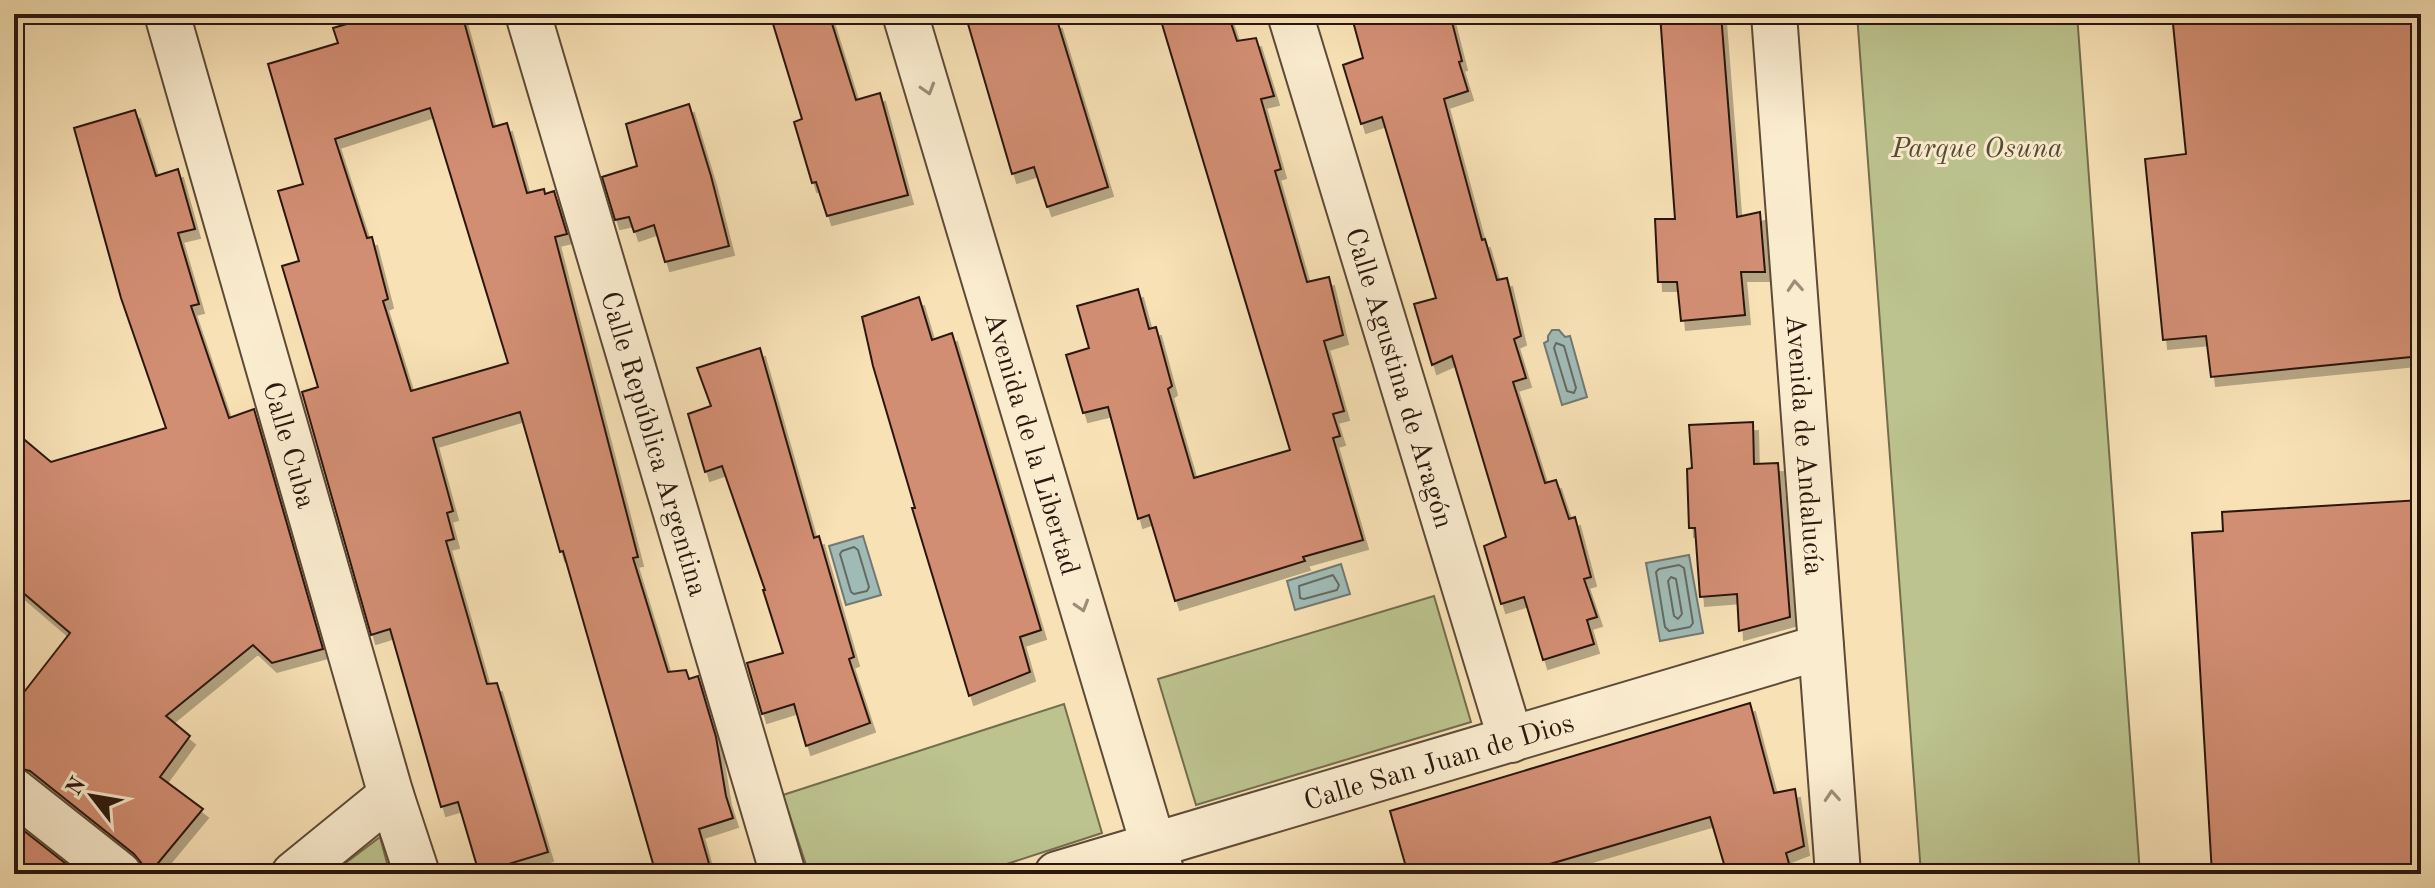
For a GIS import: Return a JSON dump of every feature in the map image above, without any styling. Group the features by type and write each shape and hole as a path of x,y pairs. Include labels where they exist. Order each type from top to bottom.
{"street":[{"name":"Calle Cuba","path":"167,14 391,795 417,874"},
{"name":"Calle República Argentina","path":"528,14 783,874"},
{"name":"Avenida de la Libertad","path":"905,14 1158,859"},
{"name":"Calle Agustina de Aragón","path":"1290,14 1511,740"},
{"name":"Avenida de Andalucía","path":"1774,14 1838,874"},
{"name":"Calle San Juan de Dios","path":"1057,874 1158,859 1511,740 1821,647"},
{"path":"14,791 119,874"},
{"path":"294,874 391,795"}],"green space":[{"name":"Parque Osuna","path":"1857,14 2077,14 2140,874 1921,874"},
{"path":"1434,596 1471,722 1196,805 1158,679"},
{"path":"1064,704 1102,833 976,874 809,874 783,795"},
{"path":"380,837 390,874 331,874"}],"water":[{"path":"1552,330 1559,330 1565,337 1570,336 1587,397 1562,405 1544,343"},
{"path":"863,536 881,595 846,605 829,546"},
{"path":"1689,555 1703,633 1660,641 1646,563"},
{"path":"1341,564 1350,594 1295,610 1287,581"}],"building":[{"path":"381,14 462,14 493,127 507,123 527,193 544,189 545,194 554,191 567,234 555,237 638,557 633,558 668,672 686,670 689,679 698,676 716,737 733,818 699,829 712,874 656,874 520,412 433,438 453,511 447,513 454,539 446,541 487,684 497,683 548,852 479,873 458,802 441,807 390,629 371,635 302,392 318,387 282,266 299,261 278,191 303,184 268,64 338,43 333,28","holes":["430,108 508,363 411,391 383,301 388,299 372,237 367,238 335,139"]},
{"path":"770,14 829,14 856,100 880,93 908,195 827,216 816,182 812,183 794,122 802,119"},
{"path":"1001,14 1049,14 1051,21 1057,20 1108,187 1047,207 1034,167 1012,174 968,24"},
{"path":"1159,14 1228,14 1237,41 1256,38 1274,96 1261,99 1281,169 1275,171 1307,282 1329,277 1343,335 1324,341 1344,411 1333,414 1340,436 1333,438 1363,540 1175,601 1149,515 1138,519 1108,407 1083,413 1066,355 1089,348 1077,306 1138,289 1149,329 1156,327 1172,386 1168,389 1194,478 1290,450"},
{"path":"1351,14 1450,14 1468,91 1444,99 1482,240 1485,239 1497,280 1507,278 1521,336 1514,339 1526,378 1513,382 1545,483 1556,480 1569,519 1575,517 1591,577 1584,579 1597,617 1587,620 1594,644 1543,660 1524,597 1501,604 1484,546 1506,537 1452,356 1432,365 1414,304 1436,298 1382,117 1361,124 1343,65 1363,58"},
{"path":"1660,14 1721,14 1737,217 1760,212 1765,272 1741,272 1745,315 1681,321 1677,282 1658,282 1655,219 1675,219"},
{"path":"2172,14 2421,14 2421,356 2211,377 2206,336 2163,340 2145,159 2186,154"},
{"path":"689,104 729,246 665,262 654,225 634,232 629,217 615,220 602,177 637,166 626,124"},
{"path":"135,110 156,176 178,169 195,229 178,233 199,304 191,306 229,418 254,409 323,649 272,663 253,645 166,716 190,736 160,777 203,809 149,874 143,874 142,864 134,854 30,771 14,767 14,705 70,633 14,585 14,431 51,462 166,428 121,298 74,128"},
{"path":"919,297 932,340 952,333 1041,630 1020,637 1030,672 969,696 912,508 915,508 873,366 862,317"},
{"path":"760,348 814,538 819,536 854,657 849,659 870,723 806,746 794,704 762,714 747,663 783,653 765,590 722,466 705,472 688,414 711,406 697,368"},
{"path":"1753,422 1754,464 1778,463 1790,617 1739,631 1737,594 1700,597 1695,528 1689,528 1687,469 1692,468 1689,425"},
{"path":"2421,500 2421,874 2212,874 2192,533 2223,531 2222,512"},
{"path":"1750,703 1774,793 1795,789 1804,846 1786,853 1792,874 1727,874 1710,817 1516,874 1408,874 1390,811"},
{"path":"14,823 79,874 14,874"}]}
